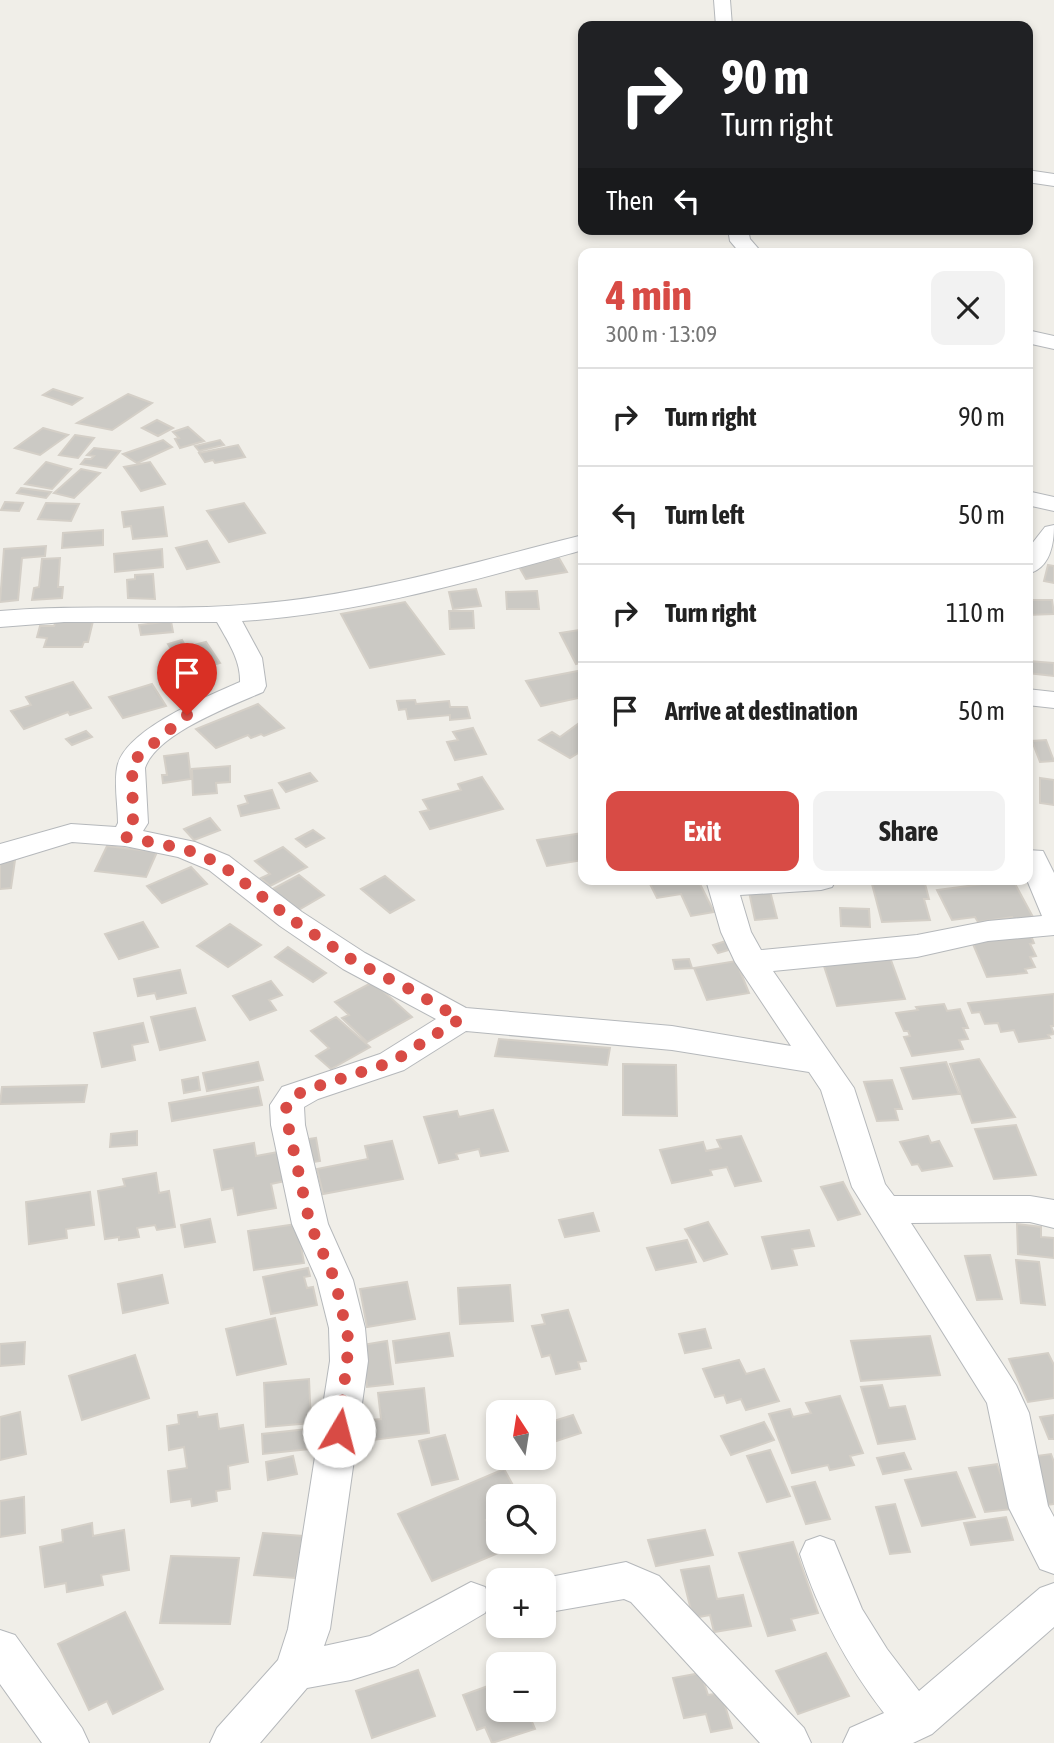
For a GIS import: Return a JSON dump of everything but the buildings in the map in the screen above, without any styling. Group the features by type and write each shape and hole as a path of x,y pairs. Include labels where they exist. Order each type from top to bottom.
{"street":[{"path":"722,0 724,21"},
{"path":"1033,178 1054,180"},
{"path":"1033,338 1054,343"},
{"path":"1033,499 1054,504"},
{"path":"1033,559 1054,532"},
{"path":"0,619 47,613 225,614 281,609 425,584 578,543"},
{"path":"125,837 133,823 131,768 135,757 178,720 253,686 255,677 252,666 225,614"},
{"path":"1033,698 1054,700"},
{"path":"0,854 71,833 125,837 185,849 219,863 291,919 354,961 460,1019 672,1038 820,1062"},
{"path":"1038,858 1054,911"},
{"path":"723,885 736,932 751,962 837,1088 869,1187 1003,1396 1010,1413 1029,1508 1050,1542"},
{"path":"751,962 917,946 988,931 1054,925"},
{"path":"232,1743 295,1671 309,1629 349,1342 335,1280 310,1224 286,1105 294,1096 306,1090 392,1062 460,1019"},
{"path":"886,1210 1030,1209 1054,1214"},
{"path":"820,1554 830,1587 857,1642 883,1682 917,1720"},
{"path":"556,1593 626,1580 645,1589 789,1743"},
{"path":"295,1671 380,1653 471,1600"},
{"path":"865,1743 917,1720 1054,1601"},
{"path":"0,1649 67,1743"}],"route":[{"path":"187,715 132,762 133,823 125,837 185,849 219,863 291,919 354,961 460,1019 392,1062 306,1090 294,1096 286,1105 310,1224 335,1280 347,1328 349,1361 339,1431"}]}
